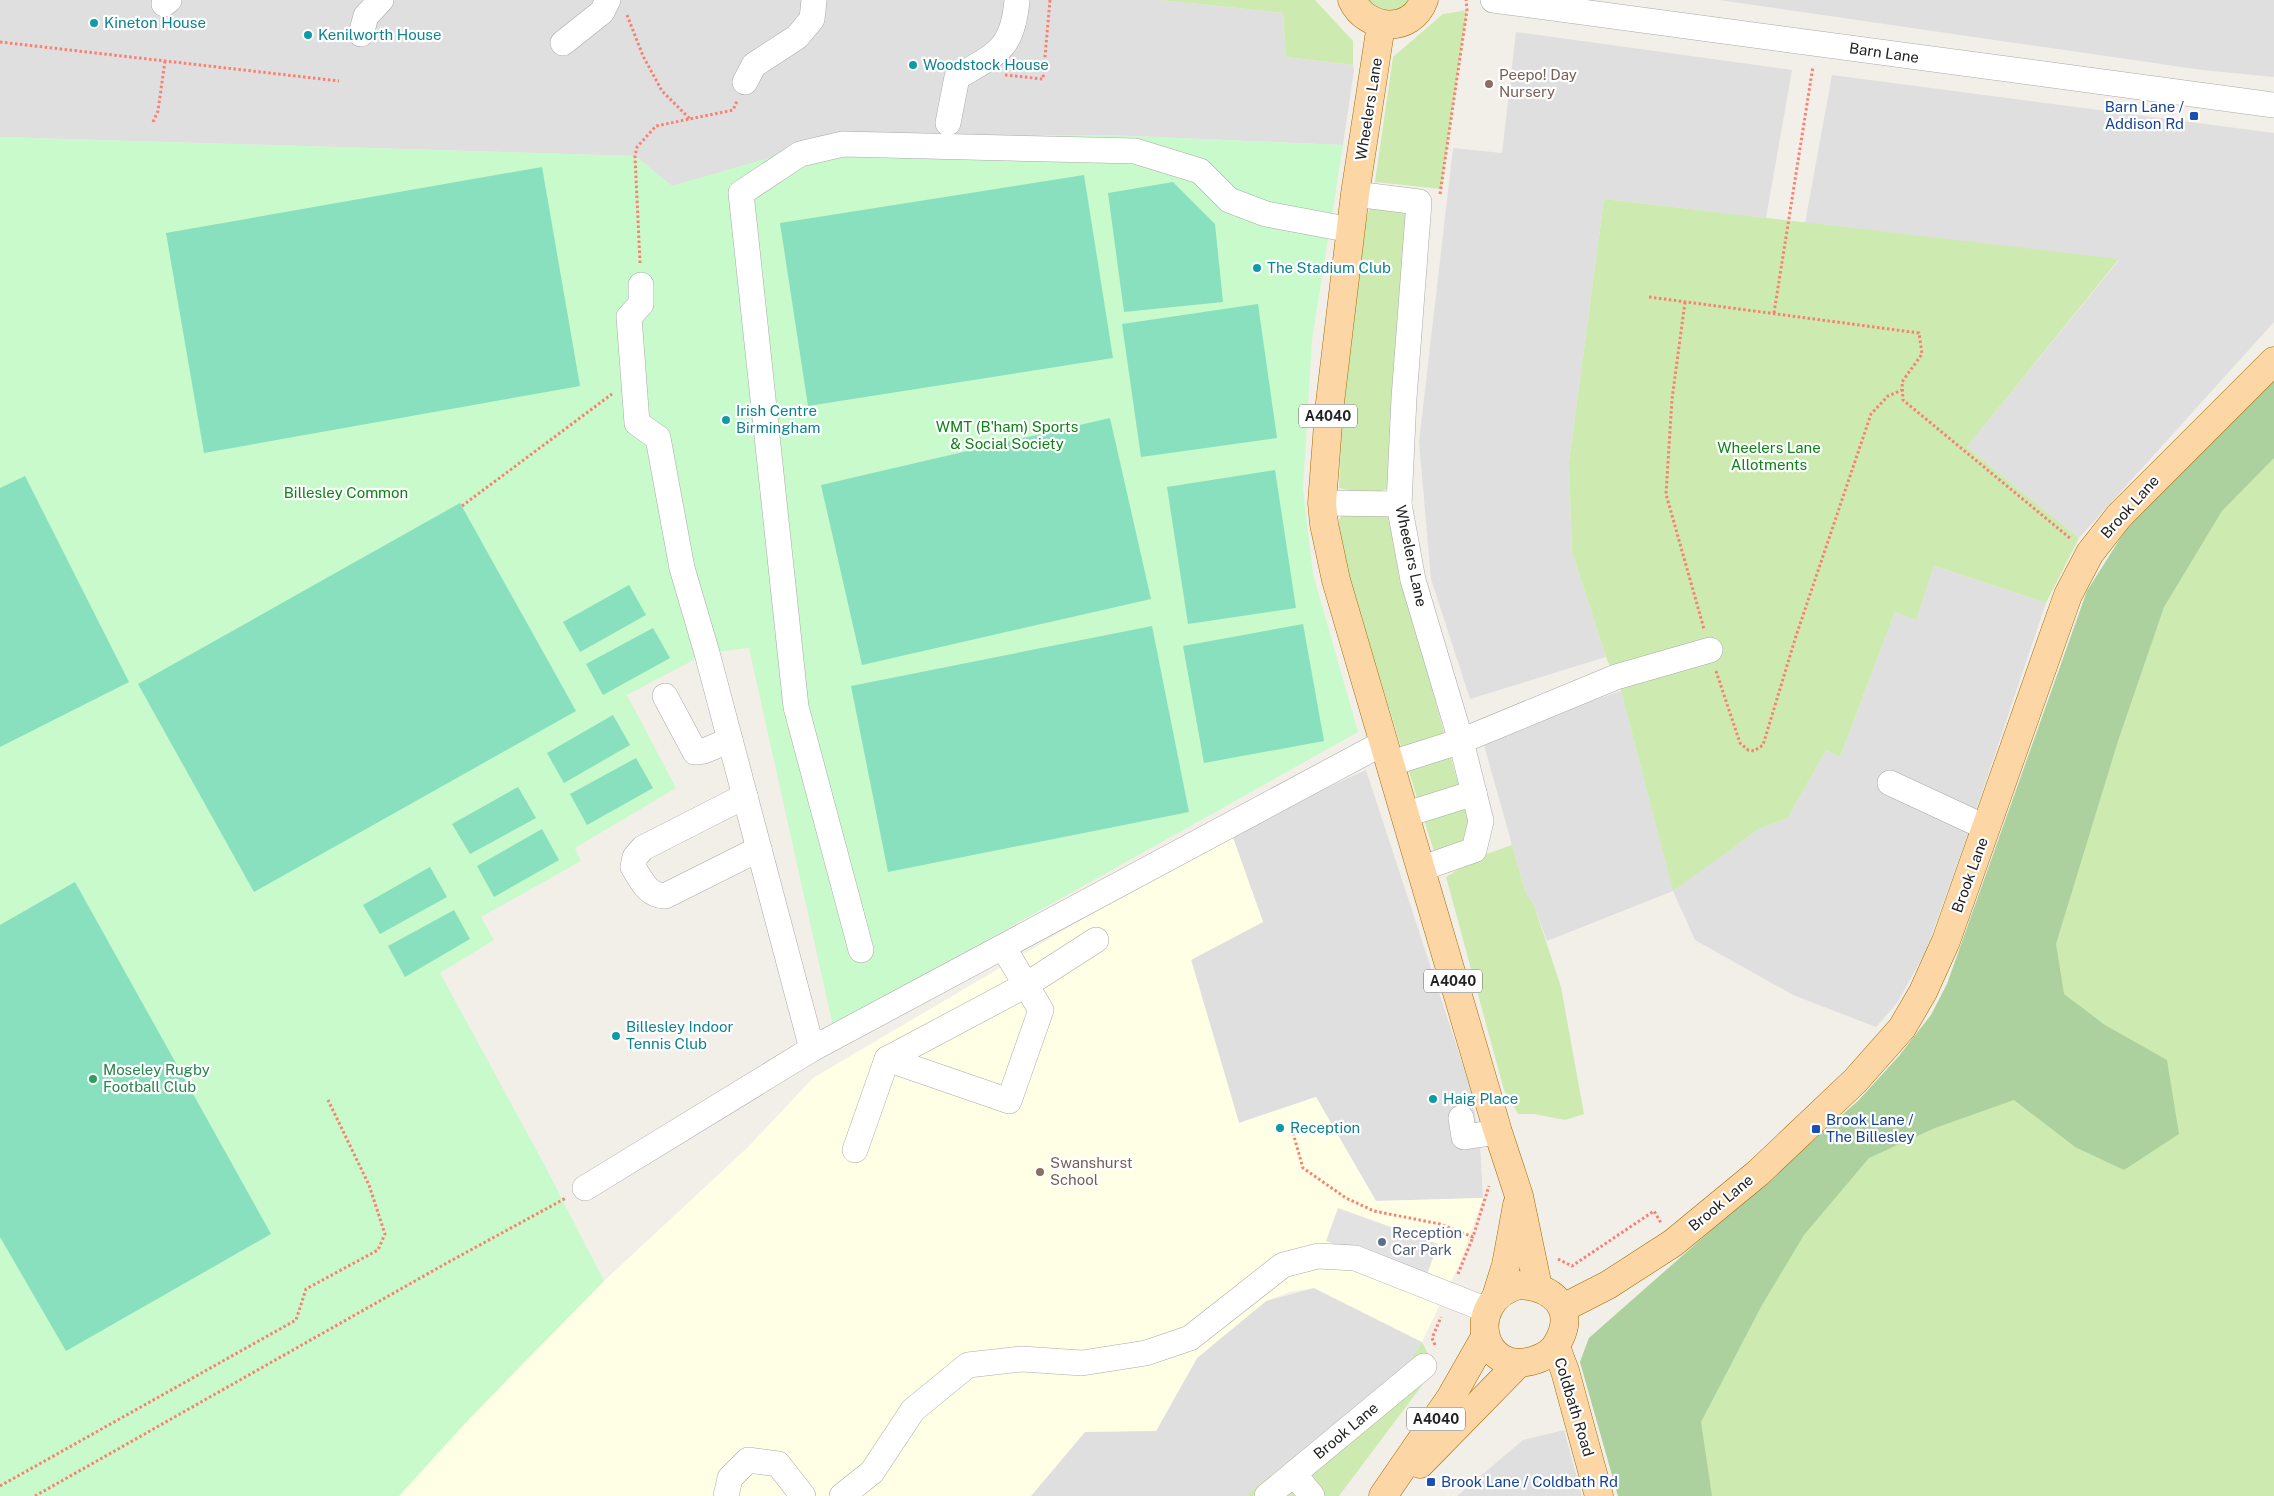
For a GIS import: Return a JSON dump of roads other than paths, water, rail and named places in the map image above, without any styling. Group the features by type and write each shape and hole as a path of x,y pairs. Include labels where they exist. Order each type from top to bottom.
{"main road":[{"path":"1352,0 1362,16 1381,25 1391,25 1410,19 1424,0"},
{"name":"Wheelers Lane","path":"1381,25 1355,194 1329,411 1322,503 1336,580 1498,1132 1516,1184 1538,1287"},
{"name":"Brook Lane","path":"1563,1308 1608,1285 1673,1243 1758,1173 1849,1088 1902,1028 1923,992 1946,941 2068,595 2090,553 2119,516 2274,361"},
{"path":"1491,1304 1506,1288 1518,1285 1538,1287 1550,1293 1563,1308 1565,1319 1563,1333 1556,1347 1543,1357 1519,1363 1505,1360 1484,1339 1491,1304 1506,1265 1516,1184"},
{"name":"A4040","path":"1383,1496 1451,1397 1484,1339"},
{"name":"Coldbath Road","path":"1556,1347 1565,1371 1600,1496"},
{"name":"A4040","path":"1387,1496 1519,1363"}],"street":[{"path":"361,34 366,16 381,0"},
{"path":"745,82 754,65 797,36 807,25 812,19 814,0"},
{"path":"948,123 957,77 989,59 1007,44 1015,25 1017,0"},
{"name":"Barn Lane","path":"1493,0 2274,105"},
{"path":"563,43 616,3"},
{"path":"861,950 796,707 741,193 800,154 843,144 1134,151 1200,171 1228,200 1266,214 1351,230"},
{"name":"Wheelers Lane","path":"1355,194 1419,202 1404,398 1399,504 1413,580 1461,741 1481,821 1474,850 1420,869"},
{"path":"641,284 641,304 629,318 637,423 658,438 682,568 812,1049"},
{"path":"1322,503 1399,504"},
{"path":"584,1188 812,1049 1003,947 1386,754 1461,741 1616,677 1710,650"},
{"path":"665,696 695,752 704,751 730,740"},
{"path":"1890,783 1987,828"},
{"path":"1404,815 1474,793"},
{"path":"745,796 643,848 635,857 633,867 648,890 658,896 665,896 759,849"},
{"path":"855,1150 887,1059 1026,985 1096,940"},
{"path":"887,1059 1009,1101 1042,1010 1003,947"},
{"path":"1461,1118 1464,1137 1498,1132"},
{"path":"842,1496 872,1472 913,1410 968,1365 1022,1359 1082,1363 1146,1353 1190,1338 1283,1265 1318,1256 1355,1258 1491,1304"},
{"name":"Brook Lane","path":"1268,1496 1424,1366"},
{"path":"726,1496 730,1478 748,1460 778,1464 803,1496"},
{"path":"1294,1474 1312,1496"}],"place":[{"name":"Kineton House","path":"94,23"},
{"name":"Kenilworth House","path":"308,35"},
{"name":"Woodstock House","path":"913,65"},
{"name":"Peepo! Day Nursery","path":"1489,84"},
{"name":"Barn Lane / Addison Rd","path":"2194,116"},
{"name":"The Stadium Club","path":"1257,268"},
{"name":"Irish Centre Birmingham","path":"726,420"},
{"name":"Billesley Indoor Tennis Club","path":"616,1036"},
{"name":"Moseley Rugby Football Club","path":"93,1079"},
{"name":"Haig Place","path":"1433,1099"},
{"name":"Reception","path":"1280,1128"},
{"name":"Brook Lane / The Billesley","path":"1816,1129"},
{"name":"Swanshurst School","path":"1040,1172"},
{"name":"Reception Car Park","path":"1382,1242"},
{"name":"Brook Lane / Coldbath Rd","path":"1431,1482"}],"park label":[{"name":"WMT (B'ham) Sports & Social Society","path":"1007,436"},
{"name":"Wheelers Lane Allotments","path":"1769,456"},
{"name":"Billesley Common","path":"346,493"}]}
